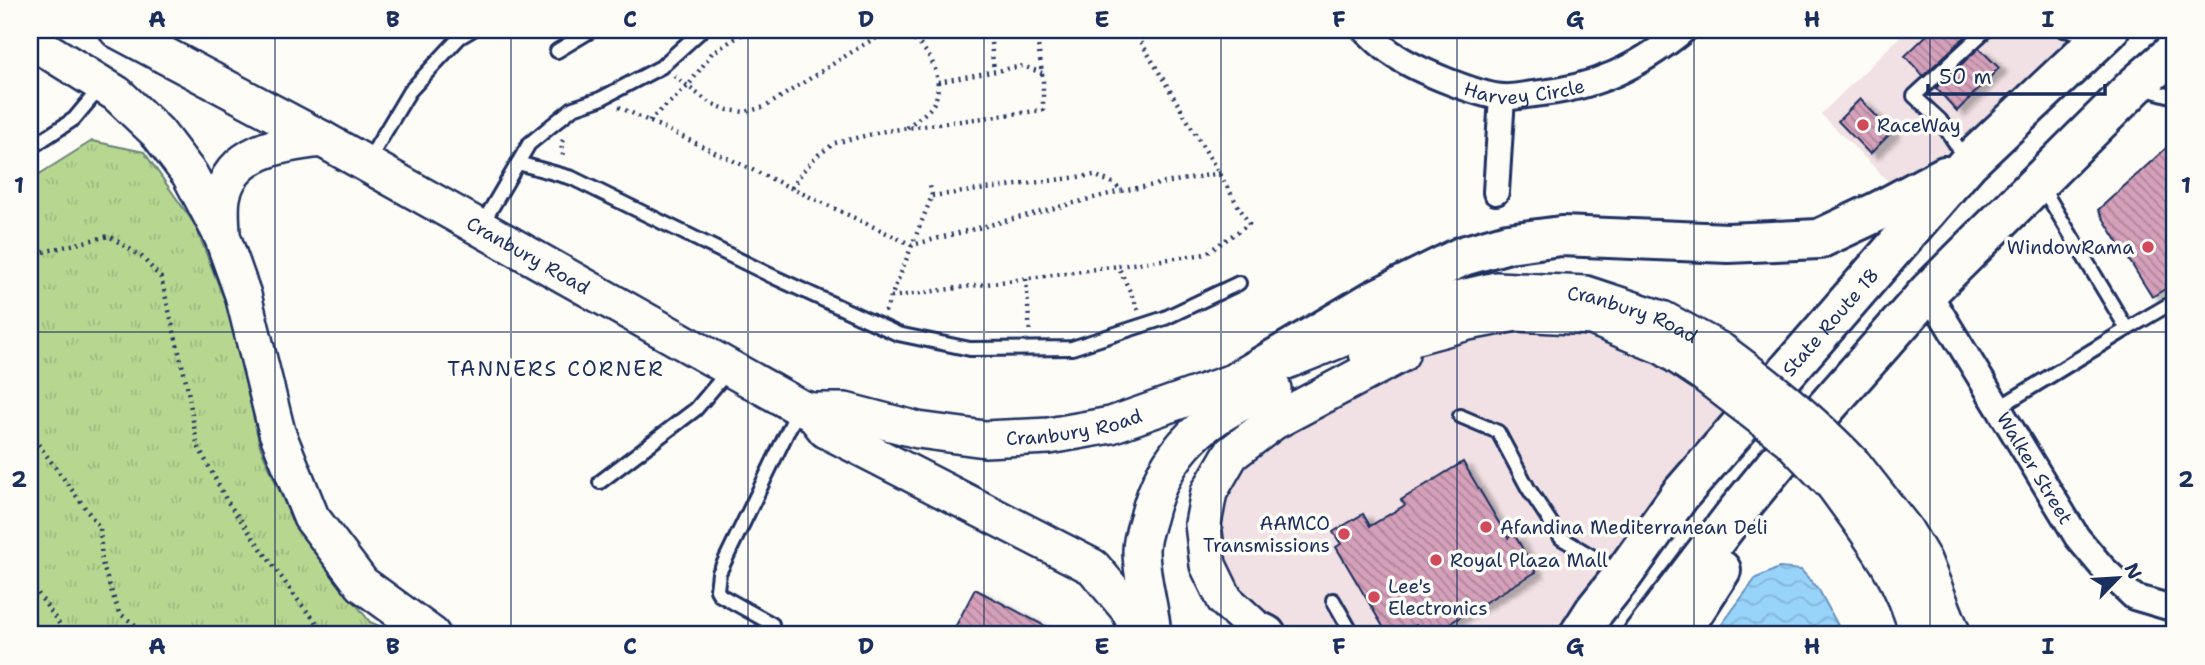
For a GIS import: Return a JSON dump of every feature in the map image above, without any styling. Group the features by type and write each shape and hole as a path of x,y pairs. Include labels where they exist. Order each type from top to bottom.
{"highway":[{"name":"State Route 18","path":"1581,627 1623,575 1680,495 1968,163 2106,32"},
{"path":"1643,635 1777,463 1928,292 2038,180 2175,51"},
{"path":"1241,379 1374,300 1463,256 1508,243 1561,236 1728,243 1819,239 1879,211 1968,163"},
{"path":"1679,635 1720,574 1736,513"}],"main road":[{"name":"Cranbury Road","path":"117,30 166,41 322,139 805,409 845,411 918,430 985,439 1049,436 1111,425 1241,379 1419,308 1496,290 1586,294 1662,319 1712,362"},
{"path":"30,40 117,94 158,133 190,175 222,236 243,295 276,432 311,517 362,584 432,635"},
{"path":"222,236 222,197 232,173 253,154 290,142 322,139"},
{"name":"Cranbury Road","path":"1153,635 1140,548 1154,490 1179,450 1207,423 1247,399 1398,341 1468,322 1516,313 1592,317 1664,347 1768,384 1817,426 1878,544 1898,576 1918,635"},
{"path":"1262,634 1225,600 1208,565 1203,524 1209,492 1231,454 1273,422 1468,322"},
{"path":"805,409 826,430 1093,566 1129,610 1140,635"},
{"name":"Cranbury Road","path":"1843,475 1905,530 1923,560 1953,635"}],"street":[{"name":"Harvey Circle","path":"1365,30 1393,55 1468,88 1502,97 1596,83 1653,55 1684,30"},
{"path":"1496,192 1502,97"},
{"name":"Walker Street","path":"1928,292 2077,537 2103,568 2134,597 2175,609"}],"lane":[{"path":"366,164 409,92 460,37 472,30"},
{"path":"557,51 592,30"},
{"path":"480,228 529,144 573,108 600,99 661,67 702,30"},
{"path":"1968,163 1940,120 1914,96 1986,30"},
{"path":"2063,30 2106,32"},
{"path":"30,148 74,119 103,85"},
{"path":"2135,86 2175,97"},
{"path":"518,163 572,178 774,277 898,334 970,349 1072,348 1165,318 1239,283"},
{"path":"2038,180 2127,329"},
{"path":"1998,408 2174,303"},
{"path":"600,482 696,409 730,368"},
{"path":"772,624 720,595 717,581 805,409"},
{"path":"1460,416 1498,432 1528,488 1561,538 1623,575"},
{"path":"1333,600 1353,635"}],"path":[{"path":"649,121 688,86 712,53 749,30"},
{"path":"986,30 991,43 994,71"},
{"path":"792,188 818,155 835,143 907,128 1043,110 1042,72 1035,30"},
{"path":"891,297 1205,254 1249,224 1134,30"},
{"path":"661,67 710,103 728,110 745,112 765,107 866,43 883,35 902,35 918,42 932,60 938,82 932,107 907,128"},
{"path":"938,82 1023,66 1042,72"},
{"path":"614,104 912,245 1121,191 1220,173"},
{"path":"563,155 561,144 564,136"},
{"path":"932,196 1094,175 1115,184 1121,191"},
{"path":"879,325 932,196 930,186"},
{"path":"30,255 109,236 141,256 161,278 187,384 197,444 227,501 296,599 327,635"},
{"path":"1118,266 1145,324"},
{"path":"1026,279 1031,349"},
{"path":"30,433 100,528 103,562 119,612 149,635"},
{"path":"30,582 67,635"}],"shaded area":[{"path":"1907,30 2087,30 1905,198 1821,114"},
{"path":"1592,317 1753,412 1570,635 1266,635 1225,600 1209,492 1231,454 1468,322"}],"green space":[{"path":"92,141 144,152 195,225 230,314 260,446 294,525 370,622 399,635 30,635 30,180"}],"water":[{"path":"1779,568 1801,570 1819,590 1843,635 1714,635 1756,578"}],"building":[{"path":"1932,30 1962,30 1967,35 1923,76 1905,56"},
{"path":"1979,48 1999,68 1957,111 1936,88"},
{"name":"RaceWay","path":"1860,99 1892,132 1870,154 1838,121"},
{"name":"WindowRama","path":"2175,140 2175,283 2152,297 2098,210"},
{"name":"Royal Plaza Mall","path":"1463,462 1508,538 1514,534 1536,572 1430,635 1423,635 1416,625 1399,635 1388,635 1336,547 1341,544 1333,532 1363,514 1370,526 1405,505 1401,500"},
{"path":"975,589 1062,635 951,635"}],"place":[{"name":"RaceWay","path":"1863,125"},
{"name":"WindowRama","path":"2148,247"},
{"name":"Afandina Mediterranean Deli","path":"1486,527"},
{"name":"AAMCO Transmissions","path":"1344,534"},
{"name":"Royal Plaza Mall","path":"1436,560"},
{"name":"Lee's Electronics","path":"1374,597"}],"district":[{"name":"TANNERS CORNER","path":"556,369"}]}
